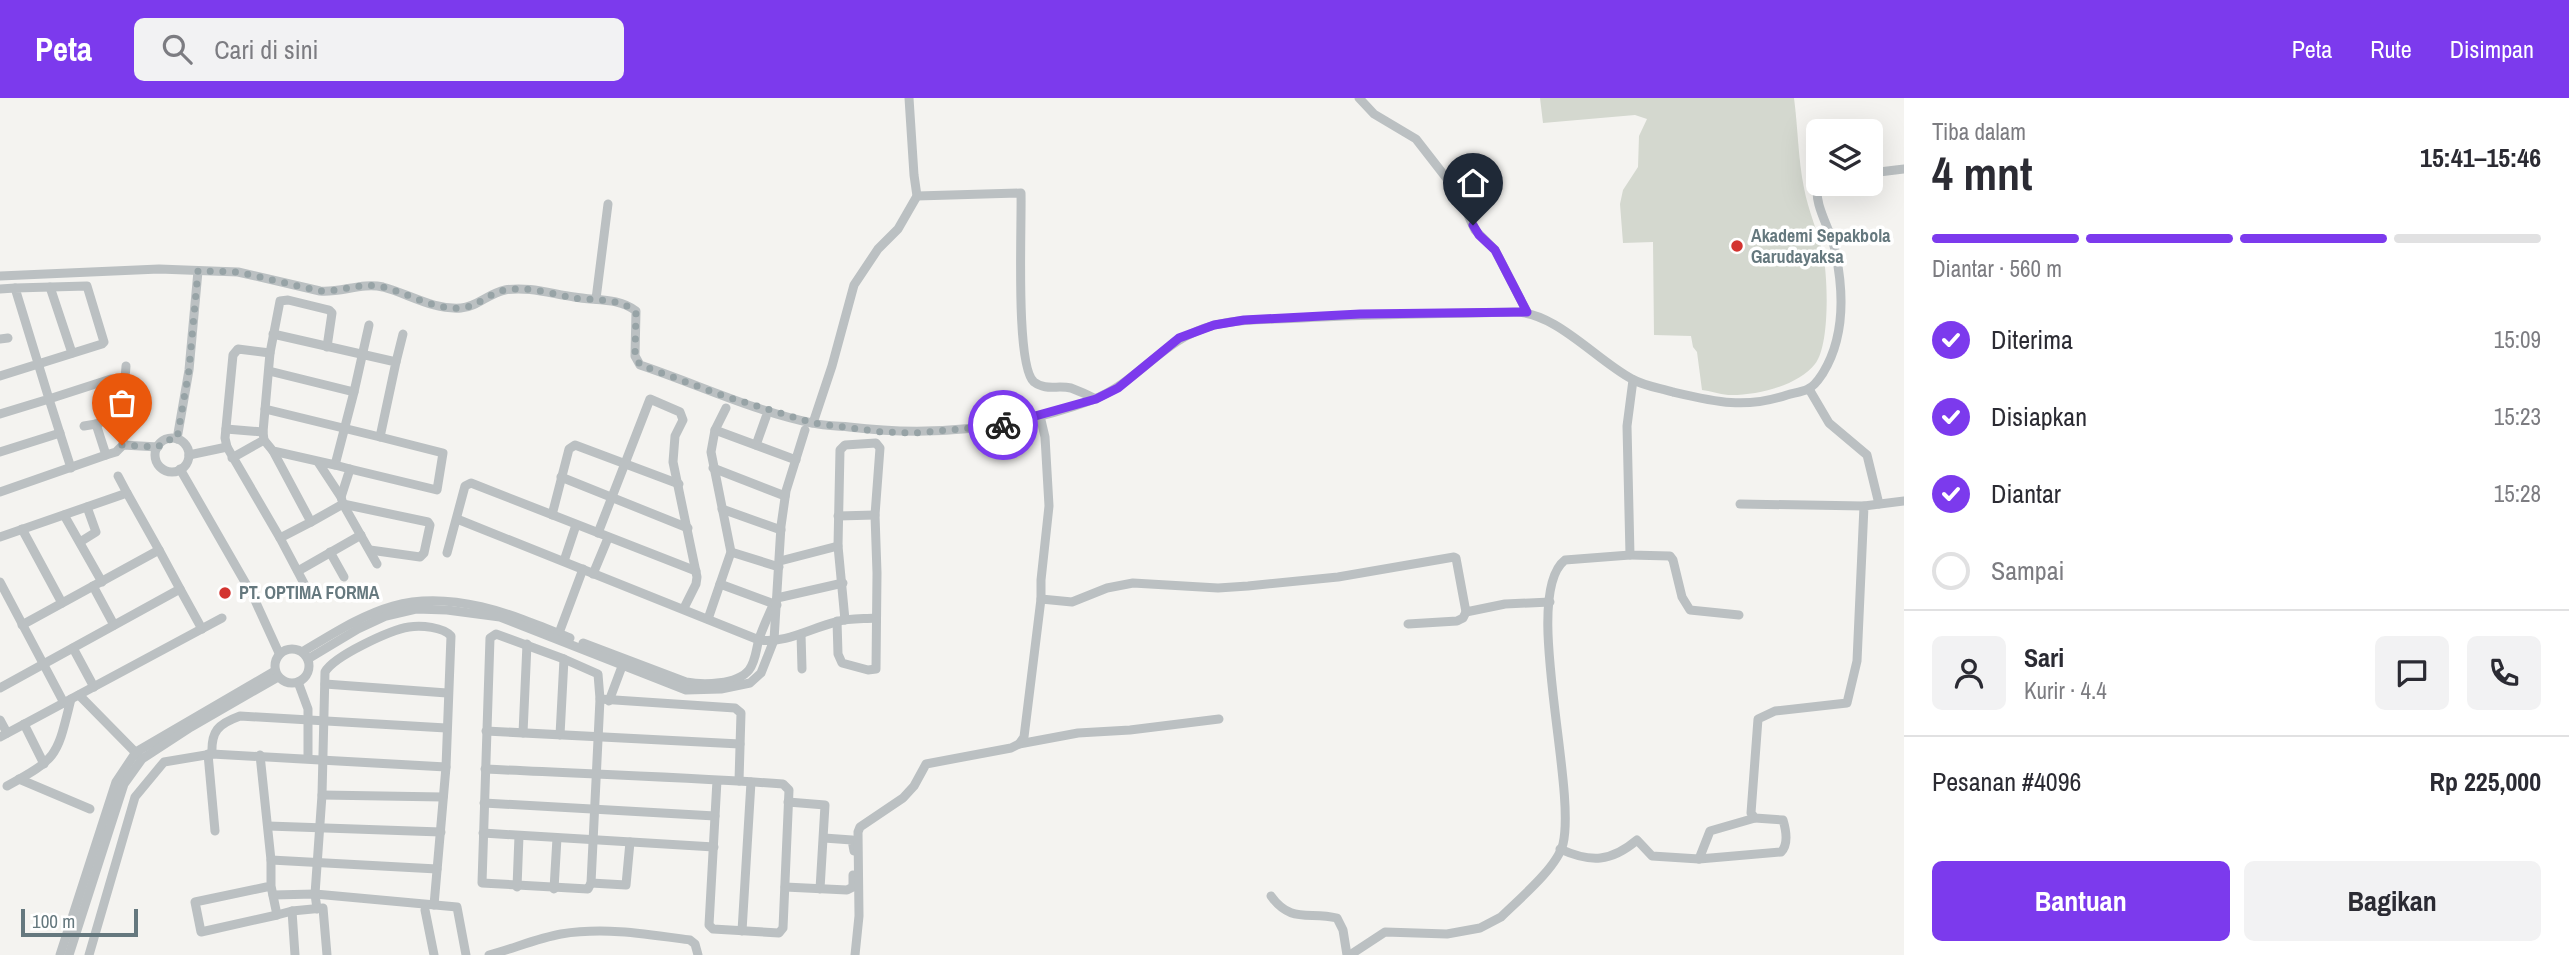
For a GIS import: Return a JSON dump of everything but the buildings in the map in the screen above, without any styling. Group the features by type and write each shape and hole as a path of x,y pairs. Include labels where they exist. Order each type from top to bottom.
{"street":[{"path":"305,655 375,613 414,602 487,607 520,617 686,690 740,686 759,676 774,640 785,496 796,460 829,377 856,281 878,250 898,229 918,196 909,98"},
{"path":"1359,98 1374,114 1416,139 1458,193 1475,230 1495,250 1527,312"},
{"path":"1883,172 1904,169"},
{"path":"918,196 1021,193 1022,329 1027,373 1033,381 1046,388 1069,388 1096,399"},
{"path":"0,276 159,270 238,272 329,292 364,285 383,287 442,307 472,306 495,293 513,289 613,301 636,312 635,356 640,365 809,426 882,432 916,433 998,426 1096,399 1118,388 1179,338 1214,325 1244,320 1360,314 1527,312 1565,333 1633,380 1715,402 1741,404 1764,402 1809,389 1832,359 1841,312 1839,277 1834,248 1817,196"},
{"path":"596,299 608,204"},
{"path":"177,439 189,370 198,271"},
{"path":"0,289 87,286 106,343 0,376"},
{"path":"50,287 72,353"},
{"path":"15,288 71,468"},
{"path":"311,522 263,436 270,352 280,301 288,300 329,310 332,313 327,346"},
{"path":"335,465 369,326"},
{"path":"273,334 396,362"},
{"path":"380,437 403,334"},
{"path":"270,352 238,349 233,355 226,429 227,447 308,591"},
{"path":"0,492 116,452 122,445 126,366"},
{"path":"269,371 354,392"},
{"path":"0,414 111,379 125,379"},
{"path":"1630,555 1627,426 1633,380"},
{"path":"1809,389 1829,423 1867,455 1878,505"},
{"path":"598,533 650,399 680,412 682,416 673,446 673,462 696,571 696,584 684,608"},
{"path":"708,619 731,552 713,468 711,445 715,429 726,408"},
{"path":"265,409 443,453 439,488 435,490 273,451"},
{"path":"84,426 122,415"},
{"path":"1019,744 1024,737 1049,506 1045,438 1040,416"},
{"path":"756,445 766,417"},
{"path":"96,424 106,455"},
{"path":"226,429 263,436"},
{"path":"715,429 796,460"},
{"path":"0,452 60,433"},
{"path":"232,458 263,436"},
{"path":"177,439 186,446 189,455 186,463 180,469 167,471 159,466 155,457 158,447 166,440 177,439"},
{"path":"878,443 880,448 875,515 875,618 878,662 873,671 842,663 839,659 843,583 838,546 838,516 840,450 845,444 878,443"},
{"path":"122,445 158,447"},
{"path":"552,515 569,449 575,445 679,484"},
{"path":"189,455 227,447"},
{"path":"318,462 377,564"},
{"path":"713,468 785,496"},
{"path":"180,469 253,596 279,653"},
{"path":"280,538 311,522 342,501 350,469"},
{"path":"118,476 202,628"},
{"path":"561,477 688,528"},
{"path":"447,553 465,486 471,483 696,571"},
{"path":"0,537 127,493"},
{"path":"342,501 428,522 430,525 424,553 420,557 370,550"},
{"path":"1740,504 1864,506 1904,501"},
{"path":"1755,818 1751,813 1751,803 1755,784 1758,719 1775,711 1847,703 1857,662 1864,506"},
{"path":"80,542 96,532 87,507"},
{"path":"722,509 781,530"},
{"path":"64,515 80,542 114,625"},
{"path":"838,516 875,515"},
{"path":"457,519 759,640 774,640 801,634 841,621 875,618"},
{"path":"565,561 576,524"},
{"path":"22,529 62,603"},
{"path":"298,571 361,535"},
{"path":"593,574 608,538"},
{"path":"731,552 780,564 838,546"},
{"path":"22,625 159,550"},
{"path":"330,552 344,577"},
{"path":"1271,896 1281,908 1295,915 1337,918 1343,930 1348,955 1385,932 1447,934 1490,924 1501,917 1536,881 1563,844 1564,796 1547,649 1550,601 1556,571 1565,560 1630,555 1670,556 1674,560 1682,597 1690,610 1739,615"},
{"path":"1041,599 1072,602 1107,588 1133,583 1248,586 1338,577 1456,558 1466,612 1463,618 1457,621 1408,624"},
{"path":"559,633 583,569"},
{"path":"720,584 776,602 843,583"},
{"path":"0,584 43,664 71,699 139,756"},
{"path":"1,685 180,589"},
{"path":"1466,612 1505,604 1550,601"},
{"path":"305,655 386,616 416,609 447,610 500,617 623,663 686,682 703,684 746,674 751,668 759,640 776,602"},
{"path":"0,720 4,735 222,618"},
{"path":"317,909 315,894 322,795 326,671 333,662 411,626 444,630 451,636 446,767 434,905"},
{"path":"605,700 596,671 503,635 496,634 490,638 482,883 588,889 591,883 598,737 605,700 623,663"},
{"path":"801,634 802,669"},
{"path":"523,733 527,644"},
{"path":"72,648 94,687"},
{"path":"290,648 305,655 307,675 298,682 288,683 276,674 275,662 279,653 290,648"},
{"path":"560,735 564,659"},
{"path":"60,955 116,782 139,756 276,674"},
{"path":"298,682 309,709 308,758"},
{"path":"325,684 447,694"},
{"path":"6,786 44,764 60,743 71,699"},
{"path":"605,700 735,708 740,713 739,781"},
{"path":"215,831 211,737 214,732 240,716 446,729"},
{"path":"855,955 859,916 858,832 864,824 903,798 914,786 926,764 1078,733 1130,730 1219,719"},
{"path":"24,724 44,764"},
{"path":"486,731 740,744"},
{"path":"89,955 135,797 164,762 210,754 446,767"},
{"path":"260,755 272,890 277,915"},
{"path":"69,955 124,784 139,756"},
{"path":"485,769 739,781 783,784 789,790 782,931 713,929 709,925 717,780"},
{"path":"19,779 90,809"},
{"path":"742,931 751,782"},
{"path":"322,795 443,797"},
{"path":"788,802 825,805 820,889"},
{"path":"484,803 715,816"},
{"path":"1560,849 1595,860 1607,858 1637,840 1652,856 1699,859 1759,856 1781,852 1785,848 1783,820 1755,818 1710,831 1699,859"},
{"path":"268,826 441,832"},
{"path":"483,833 713,847"},
{"path":"517,887 519,836"},
{"path":"554,889 557,838"},
{"path":"785,887 848,890 853,887 854,842 824,838"},
{"path":"591,883 626,885 630,842"},
{"path":"271,860 437,869"},
{"path":"327,955 323,908 292,911 201,932 195,902 272,890 457,906 466,955"},
{"path":"292,911 295,955"},
{"path":"425,911 434,955"},
{"path":"489,955 553,936 602,930 690,940 695,944 698,955"}],"shaded area":[{"name":"Akademi Sepakbola Garudayaksa","path":"1540,98 1794,98 1800,166 1823,254 1826,278 1825,327 1820,355 1815,364 1787,384 1751,394 1728,395 1702,390 1697,352 1691,336 1654,335 1653,242 1623,243 1620,204 1623,190 1638,167 1639,136 1647,119 1635,115 1543,123"}],"way so far":[{"path":"122,445 138,448 158,447 166,440 177,439 189,370 198,271 238,272 329,292 364,285 383,287 442,307 472,306 495,293 513,289 613,301 636,312 635,356 640,365 724,396 813,423 882,432 916,433 1003,425"}],"place":[{"name":"Akademi Sepakbola Garudayaksa","path":"1737,246"},
{"name":"PT. OPTIMA FORMA","path":"225,593"}],"route":[{"path":"1003,425 1096,399 1118,388 1179,338 1214,325 1244,320 1360,314 1527,312 1495,250 1479,235 1473,225"}]}
